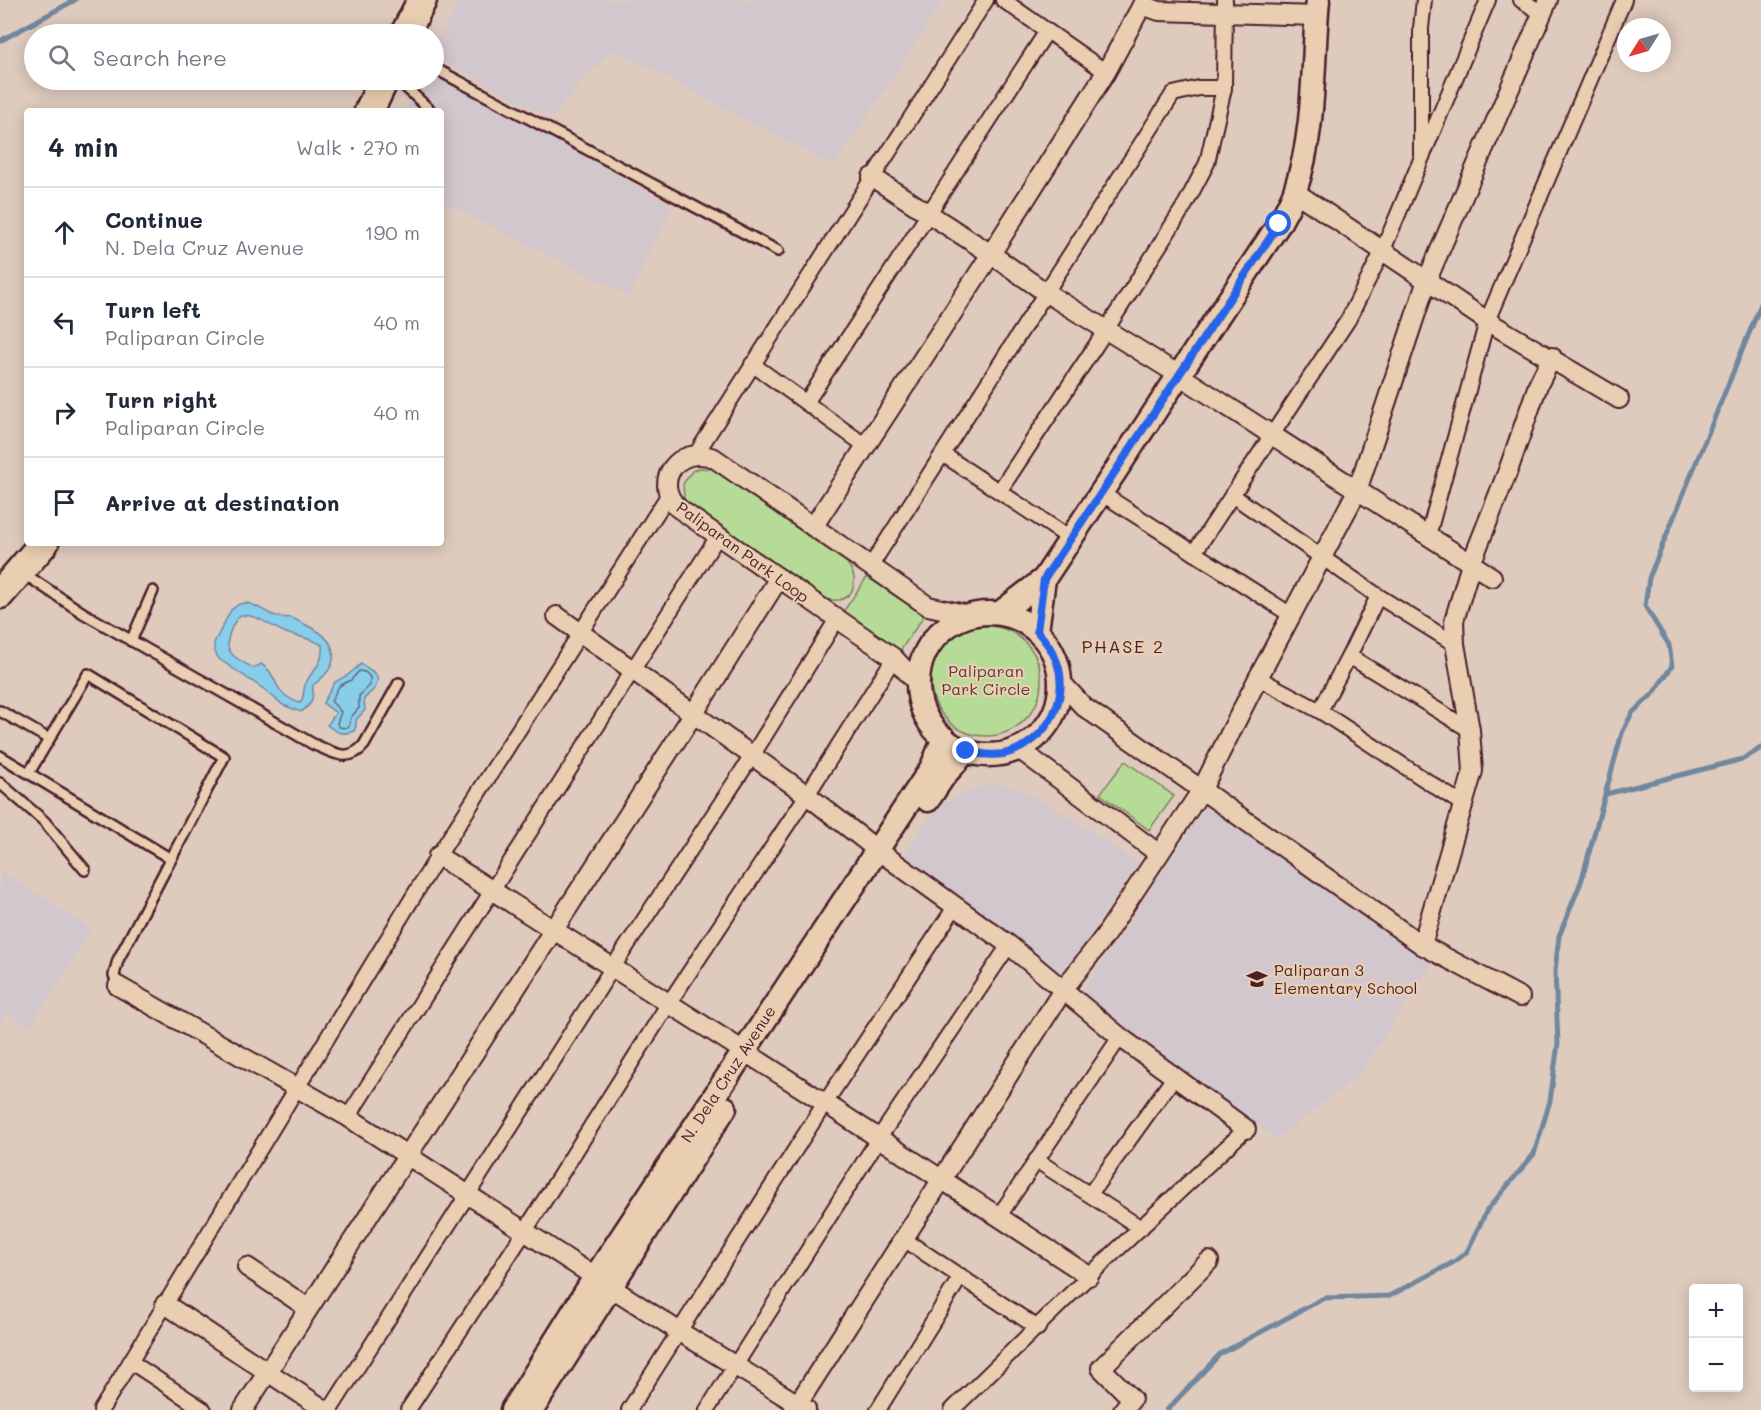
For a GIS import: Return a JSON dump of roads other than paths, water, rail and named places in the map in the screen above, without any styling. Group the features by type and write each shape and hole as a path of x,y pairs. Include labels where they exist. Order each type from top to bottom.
{"main road":[{"path":"410,24 422,0"},
{"path":"370,108 379,90"},
{"path":"0,594 42,546"}],"street":[{"path":"969,615 928,606 714,458 696,454 986,0"},
{"path":"1003,0 1106,72"},
{"path":"1421,159 1421,28 1424,0"},
{"path":"1194,553 1348,320 1383,250 1488,0"},
{"path":"118,986 298,1088 408,1155 800,1408 941,1178 1063,990 1104,937 1201,791 1321,556 1357,491 1426,280 1545,7 1521,0"},
{"path":"1428,536 1487,321 1624,0"},
{"path":"813,527 991,254 1148,4 1317,8 1313,99 1295,192 1279,224 1044,579 1000,613"},
{"path":"1000,490 1106,330 1185,205 1207,163 1224,88 1225,6"},
{"path":"806,403 1047,31"},
{"path":"870,567 944,455 1045,292 1173,94 1199,88 1224,88"},
{"path":"872,177 1045,292 1179,375 1492,578"},
{"path":"1295,192 1487,321 1552,357 1619,399"},
{"path":"1422,945 1473,771 1470,730 1455,644 1454,621 1471,564 1536,392 1552,357"},
{"path":"752,364 866,446"},
{"name":"Paliparan Park Loop","path":"696,454 687,456 672,468 668,485 669,494 678,508 894,658 918,684"},
{"path":"944,455 1071,539"},
{"path":"1101,493 1291,615"},
{"path":"101,1410 438,856 669,494"},
{"path":"1232,495 1378,596 1455,644"},
{"path":"348,1118 718,536"},
{"path":"243,1410 694,713 778,578"},
{"path":"1037,631 1044,579"},
{"path":"1320,711 1378,596"},
{"path":"1000,613 1019,620 1037,631 1049,645 1057,663 1061,682 1059,699 1050,722 1033,740 1019,749 993,755 966,751 944,738 925,714 918,684 924,654 932,641 955,621 969,615 1000,613"},
{"path":"557,616 807,795 882,854 1009,945 1120,1037 1246,1129 1089,1276 952,1410"},
{"path":"330,1410 613,967 752,756 837,619"},
{"path":"1349,656 1470,730"},
{"path":"408,1410 894,658"},
{"path":"1258,678 1320,711 1462,804"},
{"path":"1061,682 1084,707 1422,945 1520,997"},
{"name":"N. Dela Cruz Avenue","path":"512,1410 602,1282 882,854 932,767 944,738"},
{"path":"1019,749 1159,854"},
{"name":"N. Dela Cruz Avenue","path":"882,854 966,751"},
{"path":"438,856 825,1103 1089,1276"},
{"path":"630,1410 825,1103 956,907"},
{"path":"707,1410 879,1138 1009,945"},
{"path":"999,1216 1120,1037"},
{"path":"1090,1194 1175,1076"},
{"path":"1036,1160 1141,1228"},
{"path":"905,1240 1038,1328"},
{"path":"1123,1410 1132,1399 1101,1368 1209,1261"},
{"path":"247,1267 308,1308"},
{"path":"879,1410 961,1276"},
{"name":"N. Dela Cruz Avenue","path":"532,1410 602,1282"},
{"path":"165,1304 325,1410"},
{"path":"131,1362 204,1410"}],"lane":[{"path":"444,73 778,251"},
{"path":"409,90 428,108"},
{"path":"20,572 83,613 313,744 348,757 358,752 364,745 399,683"},
{"path":"131,640 153,591"},
{"path":"29,773 88,674 224,757 118,960 114,975 118,986"},
{"path":"0,711 49,739"},
{"path":"0,756 171,859"},
{"path":"0,783 44,821 85,870"}],"water":[{"path":"239,604 250,604 276,616 297,620 319,632 331,646 333,661 329,669 313,685 312,700 301,712 283,705 219,659 214,650 214,643 231,610","holes":["241,615 247,615 286,633 322,645 321,658 305,685 300,703 290,699 279,689 267,668 261,664 254,668 230,651 228,639 233,624"]},
{"path":"361,664 375,673 378,680 375,688 364,699 365,710 356,720 354,731 346,733 333,730 327,725 336,713 323,703 335,682"}],"waterway":[{"path":"31,24 75,0"},
{"path":"0,41 24,28"},
{"path":"1167,1410 1220,1354 1324,1298 1389,1296 1454,1262 1467,1252 1487,1210 1534,1154 1550,1101 1558,1043 1555,971 1559,936 1581,882 1622,733 1632,713 1653,694 1672,666 1669,645 1645,606 1649,578 1761,304"},
{"path":"1606,794 1743,759 1761,748"}],"place":[{"name":"Paliparan 3 Elementary School","path":"1257,979"}],"district":[{"name":"PHASE 2","path":"1123,647"}],"park label":[{"name":"Paliparan Park Circle","path":"986,680"}]}
